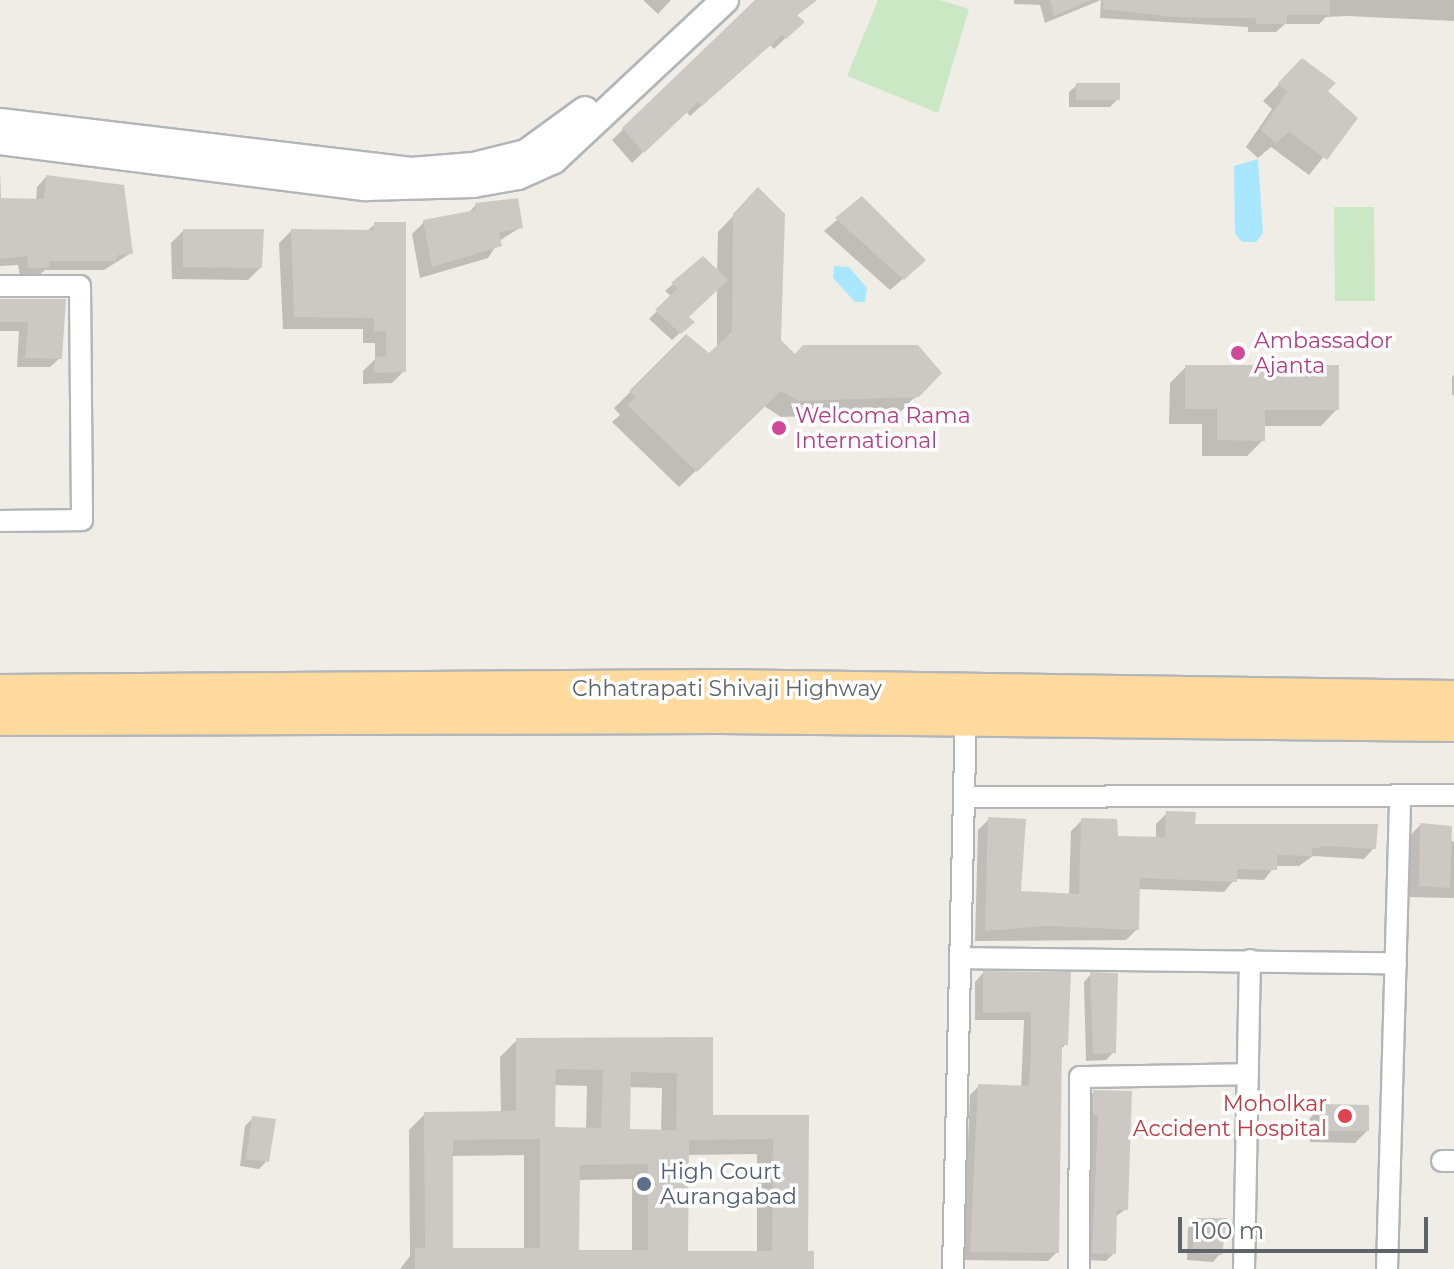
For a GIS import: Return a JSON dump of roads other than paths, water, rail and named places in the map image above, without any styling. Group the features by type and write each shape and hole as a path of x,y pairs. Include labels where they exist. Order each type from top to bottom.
{"highway":[{"name":"Chhatrapati Shivaji Highway","path":"0,692 719,687 966,707 1454,724"},
{"name":"Chhatrapati Shivaji Highway","path":"0,718 719,716 966,707 1454,698"}],"street":[{"path":"0,122 200,142 412,179 526,153 567,126 701,0"},
{"path":"0,141 170,166 412,179 518,176 554,160 725,0"},
{"path":"0,286 80,286 82,520 0,521"},
{"path":"953,1269 966,707"},
{"path":"964,797 1400,798 1415,792 1454,795"},
{"path":"1387,1269 1400,798"},
{"path":"962,958 1396,963"},
{"path":"1244,1269 1250,960"},
{"path":"1079,1269 1080,1077 1248,1074"}],"water":[{"path":"1258,159 1263,233 1256,242 1242,242 1235,234 1234,166"},
{"path":"834,266 849,267 867,288 865,302 855,302 833,278"}],"place":[{"name":"Ambassador Ajanta","path":"1238,353"},
{"name":"Welcoma Rama International","path":"779,428"},
{"name":"Moholkar Accident Hospital","path":"1345,1116"},
{"name":"High Court Aurangabad","path":"644,1184"}]}
